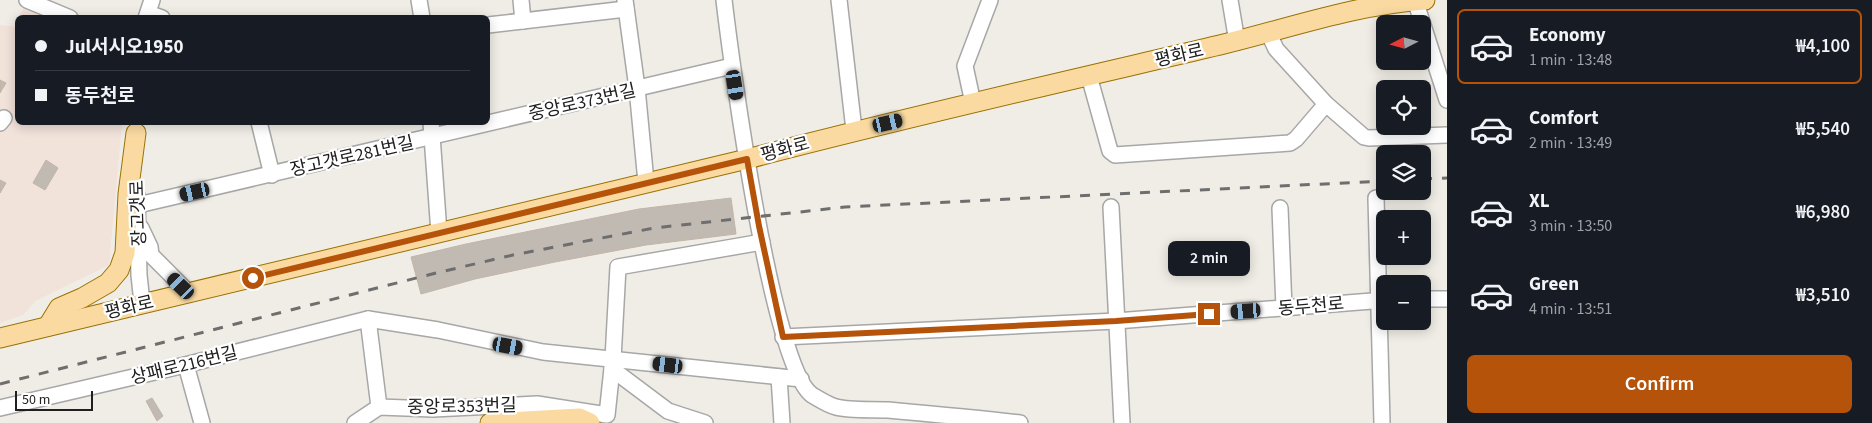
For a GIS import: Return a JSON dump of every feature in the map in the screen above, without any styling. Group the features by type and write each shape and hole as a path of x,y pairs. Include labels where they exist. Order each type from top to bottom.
{"main road":[{"name":"평화로","path":"0,338 747,159 854,130 1236,42 1364,8 1425,0"},
{"path":"48,326 59,308 82,298 108,283 119,270 125,253 128,194 136,128"},
{"path":"490,423 579,418 590,423"}],"street":[{"path":"28,0 63,15"},
{"path":"419,0 422,15"},
{"path":"521,0 523,21"},
{"path":"724,0 732,66 762,242 783,337 800,379 810,394 835,407 1020,423"},
{"path":"839,0 854,130"},
{"path":"972,103 965,66 990,0"},
{"path":"1230,0 1236,42"},
{"path":"1416,0 1447,100"},
{"path":"490,25 625,4 637,88 646,182"},
{"path":"1268,32 1276,50 1326,104 1355,129 1369,138 1447,135"},
{"name":"중앙로373번길","path":"490,118 637,88 732,66"},
{"path":"1089,76 1110,151 1115,154 1290,143 1296,139 1326,104"},
{"name":"장고갯로281번길","path":"260,125 272,174"},
{"name":"중앙로373번길","path":"431,130 456,125"},
{"name":"장고갯로","path":"136,128 139,275 142,304"},
{"path":"431,130 439,233"},
{"name":"장고갯로281번길","path":"138,205 272,174 431,130"},
{"path":"1376,200 1381,275"},
{"path":"1111,207 1122,423"},
{"path":"1280,208 1284,308"},
{"path":"139,222 150,247 151,255 189,293"},
{"name":"중앙로353번길","path":"379,407 432,409 537,404 607,415 618,267 762,242"},
{"path":"1431,299 1447,299"},
{"name":"동두천로","path":"783,337 1116,321 1376,301"},
{"path":"355,423 379,407 368,319 438,330 612,364 800,379"},
{"name":"상패로216번길","path":"0,408 186,365 368,319"},
{"path":"1382,423 1383,330"},
{"path":"612,364 668,410 704,423"},
{"path":"186,365 202,423"},
{"path":"779,377 782,423"},
{"path":"887,410 897,423"}],"shaded area":[{"path":"24,7 41,15 20,15"},
{"path":"0,25 15,27 15,125 122,125 109,265 35,301 23,315 0,323"}],"building":[{"path":"0,80 6,83 0,93"},
{"path":"46,160 58,168 45,190 33,183"},
{"path":"0,180 6,183 0,193"},
{"path":"731,198 736,234 646,245 555,262 475,279 421,294 411,257 639,209"},
{"path":"152,398 163,416 157,421 146,401"}],"railway":[{"path":"1431,179 1447,178"},
{"path":"0,384 436,273 513,255 654,228 845,207 1376,181"}],"route":[{"path":"253,278 747,159 759,226 783,337 1116,321 1209,314"}]}
